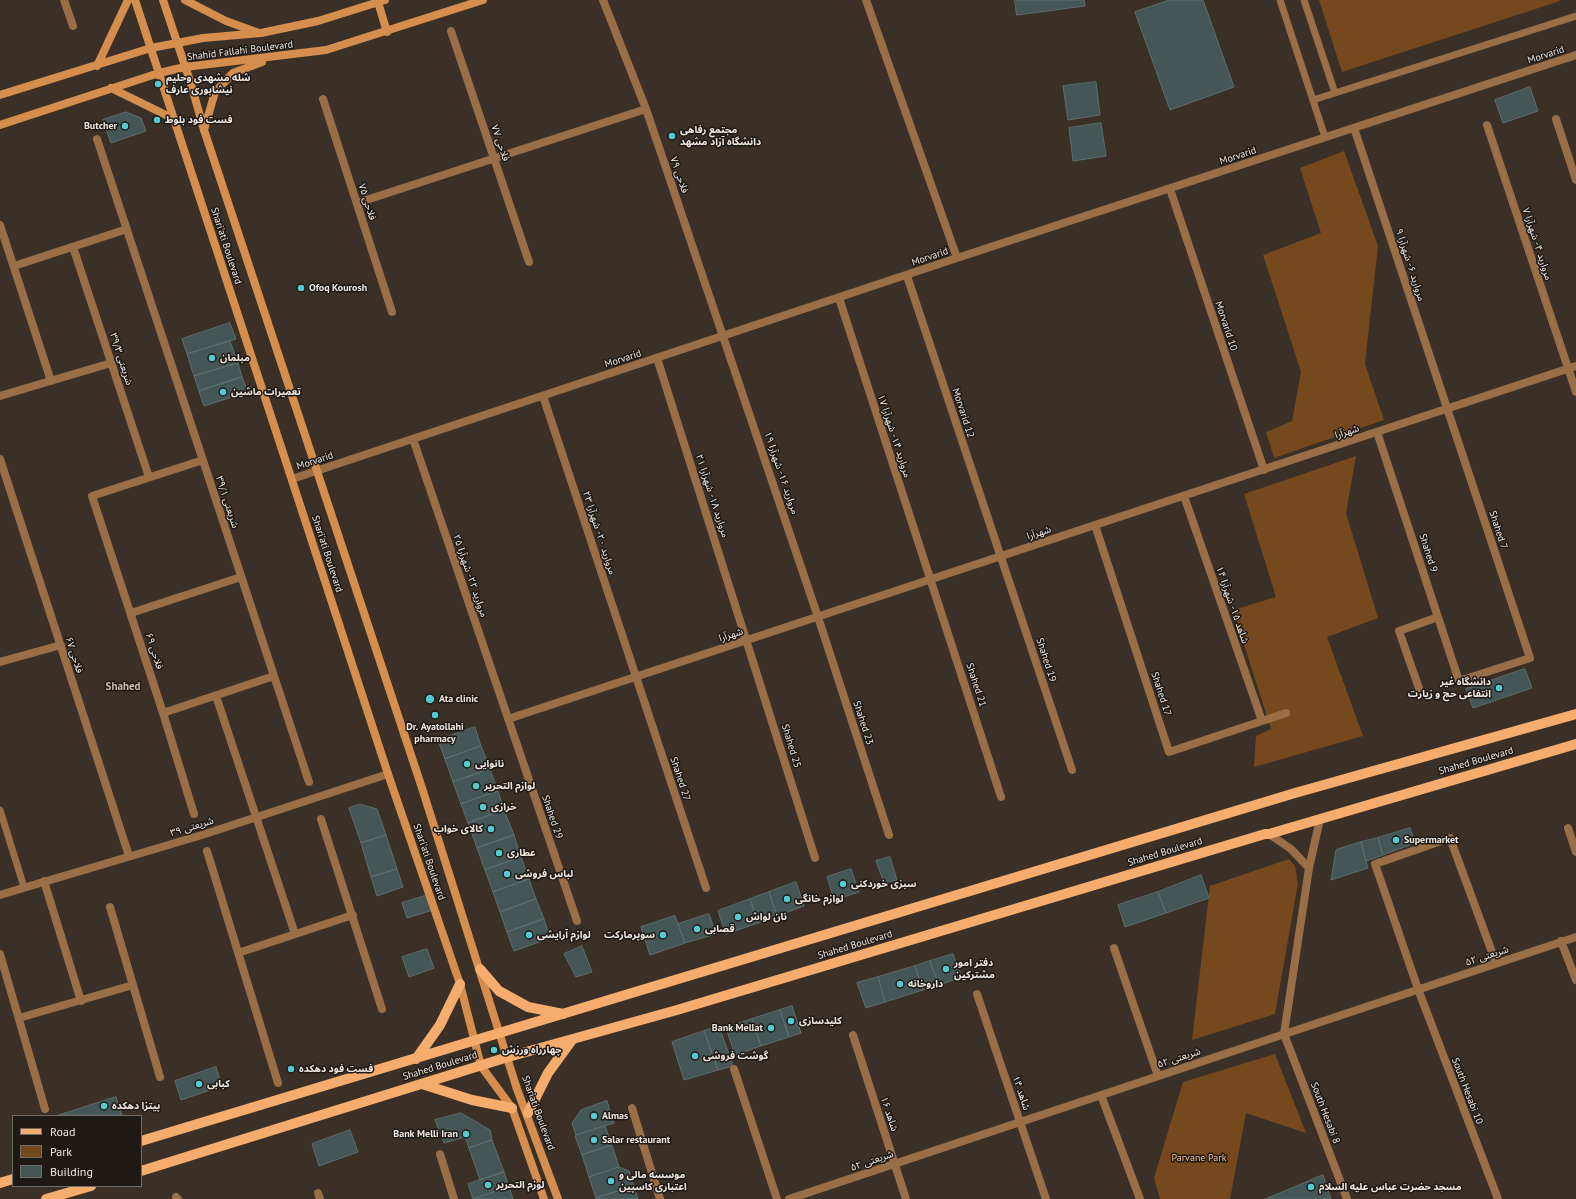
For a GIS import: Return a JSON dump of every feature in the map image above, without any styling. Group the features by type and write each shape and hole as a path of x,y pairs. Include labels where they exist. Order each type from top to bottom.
{"main road":[{"path":"97,66 128,0"},
{"name":"Shari'ati Boulevard","path":"135,0 388,774 460,984 482,1066 512,1108"},
{"name":"Shari'ati Boulevard","path":"163,0 204,130 500,1033"},
{"path":"185,0 226,21 262,34"},
{"name":"Shahid Fallahi Boulevard","path":"0,125 159,72 185,67 272,58 326,50 387,32 483,0"},
{"path":"382,1 387,32"},
{"name":"Shahid Fallahi Boulevard","path":"0,95 151,48 203,38 262,34 318,21 382,1"},
{"path":"204,130 215,92 233,73 272,58"},
{"path":"111,88 174,119"},
{"name":"Shahed Boulevard","path":"142,1141 416,1060 474,1040 565,1014 1295,793 1576,714"},
{"name":"Shahed Boulevard","path":"142,1171 508,1058 1265,834 1576,744"},
{"path":"480,969 499,991 528,1007 565,1014"},
{"path":"416,1060 440,1025 460,984"},
{"name":"Shariati Boulevard","path":"500,1033 558,1199"},
{"path":"528,1113 548,1073 572,1040"},
{"path":"422,1084 472,1100 512,1108 544,1199"},
{"path":"0,1183 12,1179"},
{"path":"46,1199 88,1187"}],"street":[{"path":"64,0 73,26"},
{"name":"فلاحی ۷۹","path":"603,0 646,109 724,336"},
{"path":"866,0 957,258"},
{"name":"فلاحی ۷۷","path":"451,31 529,262"},
{"name":"Morvarid","path":"292,479 907,276 957,258 1576,56"},
{"name":"فلاحی ۷۵","path":"323,99 392,312"},
{"path":"357,203 646,109"},
{"path":"1556,119 1576,180"},
{"name":"مروارید ۴- شهرآرا ۷","path":"1487,125 1572,368 1576,392"},
{"name":"مروارید ۶- شهرآرا ۹","path":"1354,128 1447,409"},
{"name":"شریعتی ۳۹/۱","path":"97,139 309,782"},
{"name":"Morvarid 10","path":"1170,189 1264,470"},
{"path":"0,225 51,381"},
{"path":"14,266 127,229"},
{"name":"شریعتی ۳۹/۳","path":"73,247 149,477"},
{"name":"Morvarid 12","path":"907,276 1001,557"},
{"name":"مروارید ۱۴- شهرآرا ۱۷","path":"839,298 931,579"},
{"name":"مروارید ۱۶- شهرآرا ۱۹","path":"724,336 818,617"},
{"name":"مروارید ۱۸- شهرآرا ۲۱","path":"657,358 748,640"},
{"path":"0,396 111,363"},
{"name":"شهرآرا","path":"508,719 1572,368"},
{"name":"مروارید ۲۰- شهرآرا ۲۳","path":"543,396 636,677"},
{"name":"Shahed 7","path":"1447,409 1530,658 1459,681"},
{"name":"Shahed 9","path":"1377,432 1459,681"},
{"name":"مروارید ۲۲- شهرآرا ۲۵","path":"413,439 508,719"},
{"name":"فلاحی ۶۷","path":"0,459 130,856"},
{"path":"149,477 202,460"},
{"name":"فلاحی ۶۹","path":"149,477 92,496 164,713 194,814"},
{"name":"شاهد ۱۵- شهرآرا ۱۴","path":"1184,496 1262,721"},
{"name":"Shahed 17","path":"1095,525 1169,752 1286,713"},
{"name":"Shahed 19","path":"1001,557 1072,770"},
{"path":"131,613 241,577"},
{"name":"Shahed 21","path":"931,579 1001,797"},
{"name":"Shahed 23","path":"818,617 889,835"},
{"path":"1421,694 1399,631 1438,617"},
{"name":"Shahed 25","path":"748,640 815,858"},
{"path":"0,662 61,645"},
{"path":"164,713 274,676"},
{"name":"Shahed 27","path":"636,677 706,888"},
{"path":"216,696 295,934"},
{"name":"Shahed 29","path":"508,719 576,922"},
{"name":"شریعتی ۳۹","path":"0,894 130,856 388,774"},
{"path":"321,819 382,1009"},
{"path":"1284,1034 1309,868 1320,819"},
{"path":"1568,828 1576,852"},
{"path":"1269,834 1291,849 1309,868"},
{"name":"South Hesabi 10","path":"1496,963 1450,838 1375,864 1418,989 1498,1199"},
{"path":"207,851 278,1083"},
{"path":"44,881 81,1000"},
{"path":"110,907 160,1078"},
{"path":"238,953 353,915"},
{"name":"شریعتی ۵۲","path":"789,1199 1576,937"},
{"path":"1561,942 1576,980"},
{"path":"1114,948 1158,1076"},
{"path":"0,954 45,1109"},
{"path":"19,1018 133,985"},
{"name":"شاهد ۱۴","path":"977,994 1046,1199"},
{"name":"South Hesabi 8","path":"1284,1034 1346,1199"},
{"name":"شاهد ۱۶","path":"853,1035 906,1199"},
{"path":"734,1069 777,1199"},
{"path":"1102,1095 1140,1199"},
{"path":"632,1108 660,1199"},
{"path":"440,1154 454,1199"}],"lane":[{"path":"1280,0 1325,137"},
{"path":"1304,0 1335,93"},
{"path":"1313,100 1576,16"},
{"path":"0,810 24,888"}],"green space":[{"path":"1319,0 1559,0 1560,1 1342,72"},
{"path":"1344,151 1378,246 1365,364 1384,420 1274,458 1266,432 1292,421 1301,372 1263,255 1321,233 1300,168"},
{"path":"1356,456 1346,513 1378,618 1327,637 1363,736 1254,767 1256,736 1271,729 1233,610 1276,597 1244,494"},
{"path":"1289,859 1295,866 1298,883 1275,1014 1192,1040 1210,886"},
{"name":"Parvane Park","path":"1275,1054 1306,1133 1246,1113 1230,1199 1160,1199 1154,1178 1183,1082"}],"building":[{"path":"1015,0 1084,0 1085,6 1017,15"},
{"path":"1170,0 1203,0 1234,87 1170,110 1135,12"},
{"path":"1096,82 1100,115 1068,120 1063,86"},
{"path":"1530,87 1538,111 1503,123 1495,100"},
{"name":"Butcher","path":"126,112 141,118 146,131 111,143 103,120"},
{"path":"1101,123 1106,156 1073,161 1069,128"},
{"path":"230,323 236,339 187,354 182,339"},
{"name":"مبلمان","path":"230,341 238,363 194,376 187,354"},
{"path":"238,363 242,377 199,391 194,376"},
{"name":"تعمیرات ماشین","path":"242,377 248,392 204,406 199,391"},
{"name":"دانشگاه غیر انتفاعی حج و زیارت","path":"1525,669 1532,688 1473,708 1466,689"},
{"path":"475,727 481,746 445,759 438,740"},
{"name":"نانوایی","path":"481,746 490,769 453,782 445,759"},
{"name":"لوازم التحریر","path":"490,769 498,791 461,804 453,782"},
{"name":"خرازی","path":"498,791 504,810 468,823 461,804"},
{"path":"360,804 377,809 386,835 361,843 349,808"},
{"name":"کالای خواب","path":"504,810 514,835 477,848 468,823"},
{"name":"Supermarket","path":"1410,828 1415,843 1383,855 1378,838"},
{"path":"386,835 397,869 371,877 361,843"},
{"name":"عطاری","path":"514,835 521,857 485,870 477,848"},
{"path":"1378,838 1383,855 1366,861 1361,842"},
{"path":"1361,842 1368,868 1331,880 1336,850"},
{"name":"لباس فروشی","path":"521,857 529,879 493,892 485,870"},
{"path":"890,857 897,880 884,883 876,861"},
{"path":"397,869 403,887 377,896 371,877"},
{"name":"سبزی خوردکنی","path":"851,869 859,892 834,900 827,877"},
{"path":"1201,875 1209,898 1166,913 1158,892"},
{"path":"529,879 536,899 500,912 493,892"},
{"name":"لوازم خانگی","path":"796,882 804,906 777,916 769,892"},
{"path":"769,892 777,916 758,923 750,899"},
{"path":"1158,892 1166,913 1125,927 1118,905"},
{"path":"428,895 433,910 407,918 402,903"},
{"path":"536,899 544,919 507,932 500,912"},
{"name":"نان لواش","path":"750,899 758,923 726,934 718,911"},
{"name":"قصابی","path":"709,914 716,934 685,943 678,924"},
{"name":"سوپرمارکت","path":"675,916 685,943 650,955 641,927"},
{"name":"لوازم آرایشی","path":"544,919 550,938 514,951 507,932"},
{"path":"582,946 592,972 576,977 564,954"},
{"path":"427,949 434,968 409,977 402,957"},
{"name":"دفتر امور مشترکین","path":"953,954 962,977 939,985 930,961"},
{"path":"930,961 939,985 923,990 915,966"},
{"name":"داروخانه","path":"915,966 923,990 885,1002 878,977"},
{"path":"878,977 885,1002 866,1008 857,983"},
{"name":"کلیدسازی","path":"792,1006 801,1033 789,1037 780,1010"},
{"name":"Bank Mellat","path":"780,1010 789,1037 761,1046 752,1019"},
{"path":"752,1019 761,1046 735,1055 726,1028"},
{"path":"719,1026 733,1066 718,1070 704,1031"},
{"name":"گوشت فروشی","path":"704,1031 718,1070 684,1080 672,1042"},
{"name":"کبابی","path":"216,1067 222,1086 181,1100 175,1081"},
{"name":"پیتزا دهکده","path":"116,1097 122,1115 59,1115"},
{"name":"Almas","path":"607,1101 614,1123 576,1135 572,1123 581,1110"},
{"name":"Bank Melli Iran","path":"461,1113 490,1130 492,1140 469,1148 465,1137 444,1143 435,1120"},
{"name":"Salar restaurant","path":"605,1126 612,1145 582,1155 575,1136"},
{"path":"350,1130 358,1152 319,1166 312,1144"},
{"path":"492,1140 504,1172 480,1180 469,1148"},
{"path":"612,1145 619,1167 589,1177 582,1155"},
{"name":"موسسه مالی و اعتباری کاسپین","path":"619,1167 629,1171 634,1186 596,1198 589,1177"},
{"name":"لوزم التحریر","path":"504,1172 509,1187 473,1199 468,1184"},
{"name":"مسجد حضرت عباس علیه السلام","path":"1323,1175 1331,1199 1266,1199"},
{"path":"634,1186 638,1199 596,1199 596,1198"},
{"path":"509,1187 513,1199 474,1199"}],"place":[{"name":"شله مشهدی وحلیم نیشابوری عارف","path":"158,84"},
{"name":"فست فود بلوط","path":"157,120"},
{"name":"Butcher","path":"125,126"},
{"name":"مجتمع رفاهی دانشگاه آزاد مشهد","path":"672,136"},
{"name":"Ofoq Kourosh","path":"301,288"},
{"name":"مبلمان","path":"212,358"},
{"name":"تعمیرات ماشین","path":"223,392"},
{"name":"دانشگاه غیر انتفاعی حج و زیارت","path":"1499,688"},
{"name":"Ata clinic","path":"430,699"},
{"name":"Dr. Ayatollahi pharmacy","path":"435,715"},
{"name":"نانوایی","path":"467,764"},
{"name":"لوازم التحریر","path":"476,786"},
{"name":"خرازی","path":"483,807"},
{"name":"کالای خواب","path":"491,829"},
{"name":"Supermarket","path":"1396,840"},
{"name":"عطاری","path":"499,853"},
{"name":"لباس فروشی","path":"507,874"},
{"name":"سبزی خوردکنی","path":"843,884"},
{"name":"لوازم خانگی","path":"787,899"},
{"name":"نان لواش","path":"738,917"},
{"name":"قصابی","path":"697,929"},
{"name":"لوازم آرایشی","path":"529,935"},
{"name":"سوپرمارکت","path":"663,935"},
{"name":"دفتر امور مشترکین","path":"946,969"},
{"name":"داروخانه","path":"900,984"},
{"name":"کلیدسازی","path":"791,1021"},
{"name":"Bank Mellat","path":"771,1028"},
{"name":"چهارراه ورزش","path":"494,1050"},
{"name":"گوشت فروشی","path":"695,1056"},
{"name":"فست فود دهکده","path":"291,1069"},
{"name":"کبابی","path":"199,1084"},
{"name":"پیتزا دهکده","path":"104,1106"},
{"name":"Almas","path":"594,1116"},
{"name":"Bank Melli Iran","path":"466,1134"},
{"name":"Salar restaurant","path":"594,1140"},
{"name":"موسسه مالی و اعتباری کاسپین","path":"611,1181"},
{"name":"لوزم التحریر","path":"488,1185"},
{"name":"مسجد حضرت عباس علیه السلام","path":"1311,1187"}],"district":[{"name":"Shahed","path":"123,687"}]}
